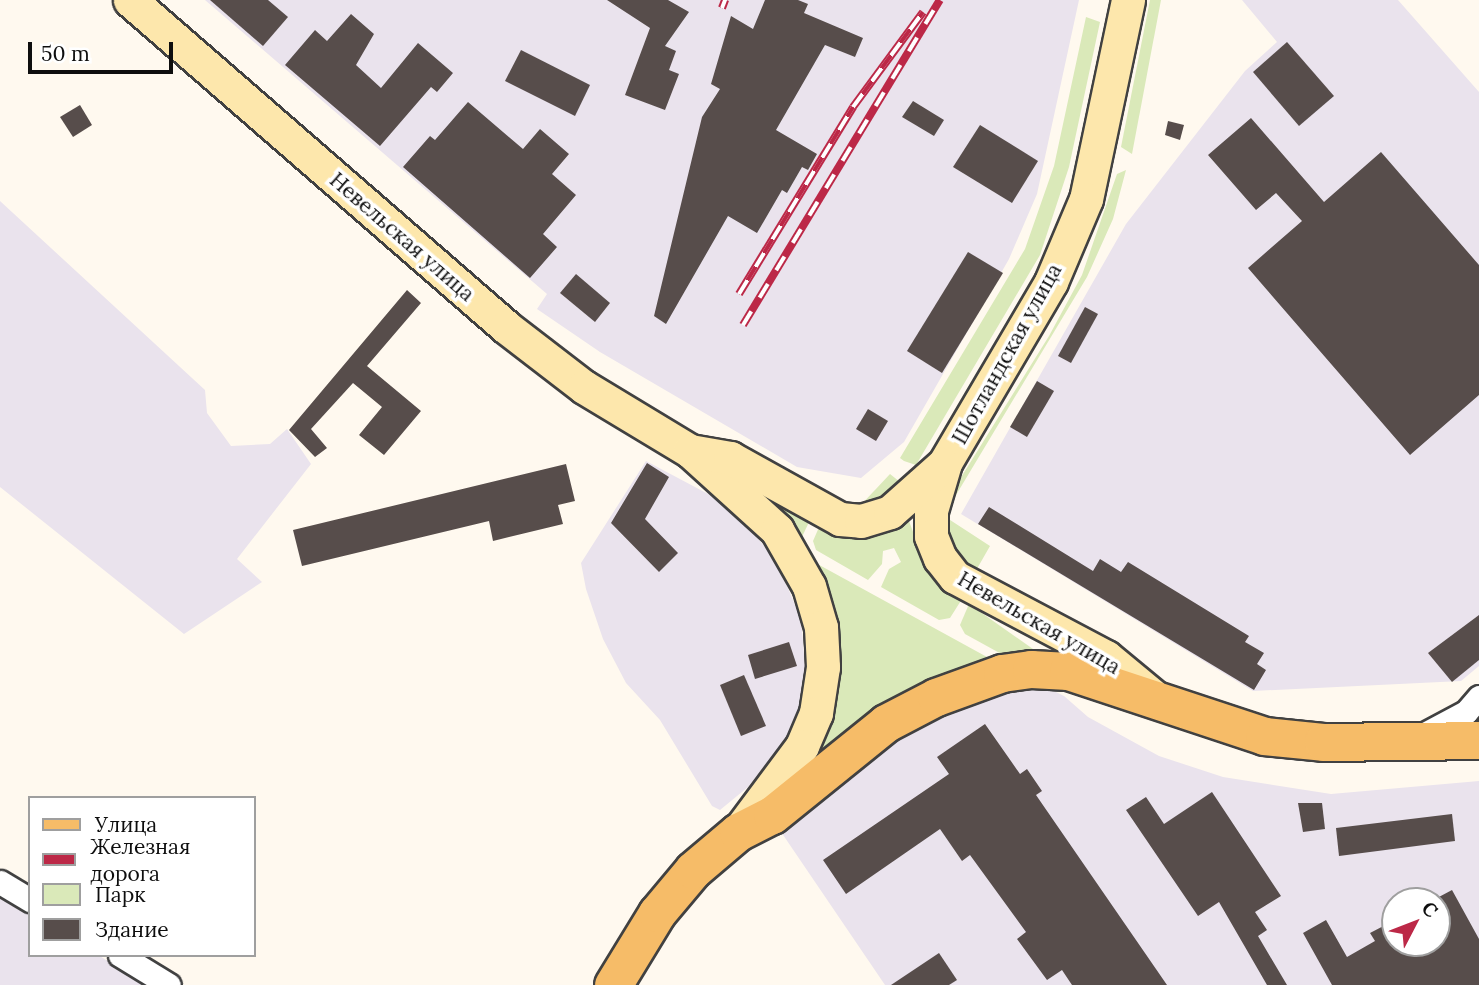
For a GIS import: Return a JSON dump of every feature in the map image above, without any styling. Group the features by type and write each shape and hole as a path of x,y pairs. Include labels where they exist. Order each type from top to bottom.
{"main road":[{"path":"613,985 657,913 693,870 738,832 772,815 886,723 972,682 1031,669 1068,671 1152,695"},
{"name":"Невельская улица","path":"1152,695 1199,717 1264,736 1323,742 1479,740"}],"street":[{"name":"Невельская улица","path":"130,0 506,327 584,387 690,452"},
{"name":"Шотландская улица","path":"944,463 1051,282 1086,199 1128,0"},
{"path":"690,452 730,458 840,519 861,522 897,506 944,463"},
{"path":"690,452 777,530 809,586 821,627 824,667 816,713 786,773 738,832"},
{"name":"Невельская улица","path":"944,463 931,511 931,536 955,577 1106,657 1152,695"},
{"path":"1413,741 1466,712 1479,697"},
{"path":"0,882 28,899"},
{"path":"123,957 169,985"}],"shaded area":[{"path":"205,0 1079,0 1037,194 1009,259 904,442 861,478 797,467 600,352 537,309 547,294"},
{"path":"1242,0 1398,0 1479,92 1479,666 1461,681 1253,691 961,514 1126,224 1245,71 1277,42"},
{"path":"0,201 205,390 207,413 231,446 270,444 287,429 311,464 237,559 262,582 184,634 0,487"},
{"path":"646,461 710,495 756,536 777,562 801,619 806,677 802,704 787,739 748,787 720,810 712,806 660,720 626,683 603,639 586,589 581,563"},
{"path":"1042,685 1064,696 1088,717 1159,756 1223,777 1331,794 1479,781 1479,985 885,985 777,826 906,728 997,687"},
{"path":"0,896 28,913 28,957 101,957 147,985 0,985"}],"green space":[{"path":"1150,0 1161,0 1132,154 1121,147"},
{"path":"1086,17 1100,22 1069,167 1040,255 916,465 904,461 900,458 1025,249 1054,166"},
{"path":"1126,170 1113,219 1087,277 947,510 947,518 990,546 974,574 960,564 943,520 955,487 1049,336 1082,275 1117,174"},
{"path":"890,474 900,482 894,494 859,507"},
{"path":"769,500 810,520 800,541"},
{"path":"909,521 919,548 962,599 950,618 939,620 881,587 889,569 901,562 894,548 883,551 882,564 868,580 816,550 813,541 820,525"},
{"path":"812,561 987,657 988,660 885,706 816,754"},
{"path":"969,604 1033,651 1005,656 965,634 960,625"}],"building":[{"path":"210,0 268,0 288,17 263,46"},
{"path":"607,0 668,0 689,12 665,46 676,51 669,70 679,74 665,110 625,95 650,28"},
{"path":"765,0 798,0 808,4 804,13 863,38 855,57 825,45 776,130 817,154 808,170 802,167 787,193 782,190 757,233 728,216 666,324 654,316 702,117 720,89 711,84 731,16 753,29"},
{"path":"351,14 374,34 356,65 381,88 418,43 453,73 437,92 431,87 380,146 285,65 315,30 327,41"},
{"path":"1287,42 1334,96 1299,126 1253,72"},
{"path":"521,50 590,85 575,116 505,81"},
{"path":"913,101 944,120 934,136 902,117"},
{"path":"468,102 523,149 540,129 569,154 552,174 576,195 543,234 557,247 530,278 403,167 430,136 435,140"},
{"path":"80,105 92,125 73,137 60,117"},
{"path":"1251,118 1324,202 1381,152 1479,265 1479,395 1410,455 1248,268 1302,221 1276,193 1256,210 1208,155"},
{"path":"1168,121 1184,125 1180,140 1165,135"},
{"path":"980,125 1038,161 1012,203 953,167"},
{"path":"968,252 1003,273 942,373 907,351"},
{"path":"576,274 610,303 595,322 560,293"},
{"path":"407,290 421,303 367,366 421,411 384,455 359,435 382,407 353,383 311,429 327,448 315,457 289,430"},
{"path":"1085,307 1098,314 1071,363 1058,356"},
{"path":"1037,381 1054,391 1027,437 1010,427"},
{"path":"868,409 888,421 876,441 856,429"},
{"path":"647,463 669,477 645,519 678,553 659,572 611,523"},
{"path":"566,464 575,501 558,505 563,524 493,541 489,521 302,566 293,530"},
{"path":"989,507 1093,571 1100,559 1121,572 1128,562 1249,636 1245,642 1264,653 1257,664 1266,670 1254,690 978,524"},
{"path":"1479,615 1479,660 1452,682 1428,653"},
{"path":"789,642 797,666 755,679 748,655"},
{"path":"744,675 766,726 741,736 720,685"},
{"path":"985,724 1020,774 1027,769 1042,791 1036,795 1167,985 1072,985 1062,970 1047,980 1017,939 1026,932 970,855 962,861 940,829 846,894 823,860 949,774 937,757"},
{"path":"1212,792 1281,896 1255,912 1267,930 1258,936 1287,985 1267,985 1219,902 1198,916 1126,810 1146,797 1164,824"},
{"path":"1298,803 1322,803 1325,829 1303,832"},
{"path":"1452,814 1455,841 1339,856 1336,828"},
{"path":"1451,891 1479,939 1479,985 1332,985 1303,933 1326,920 1347,957 1375,941 1370,933 1381,927 1381,957 1451,957"},
{"path":"939,953 957,980 949,985 891,985"}],"railway":[{"path":"722,8 725,0"},
{"path":"743,325 940,0"},
{"path":"739,294 853,107 923,12"}]}
